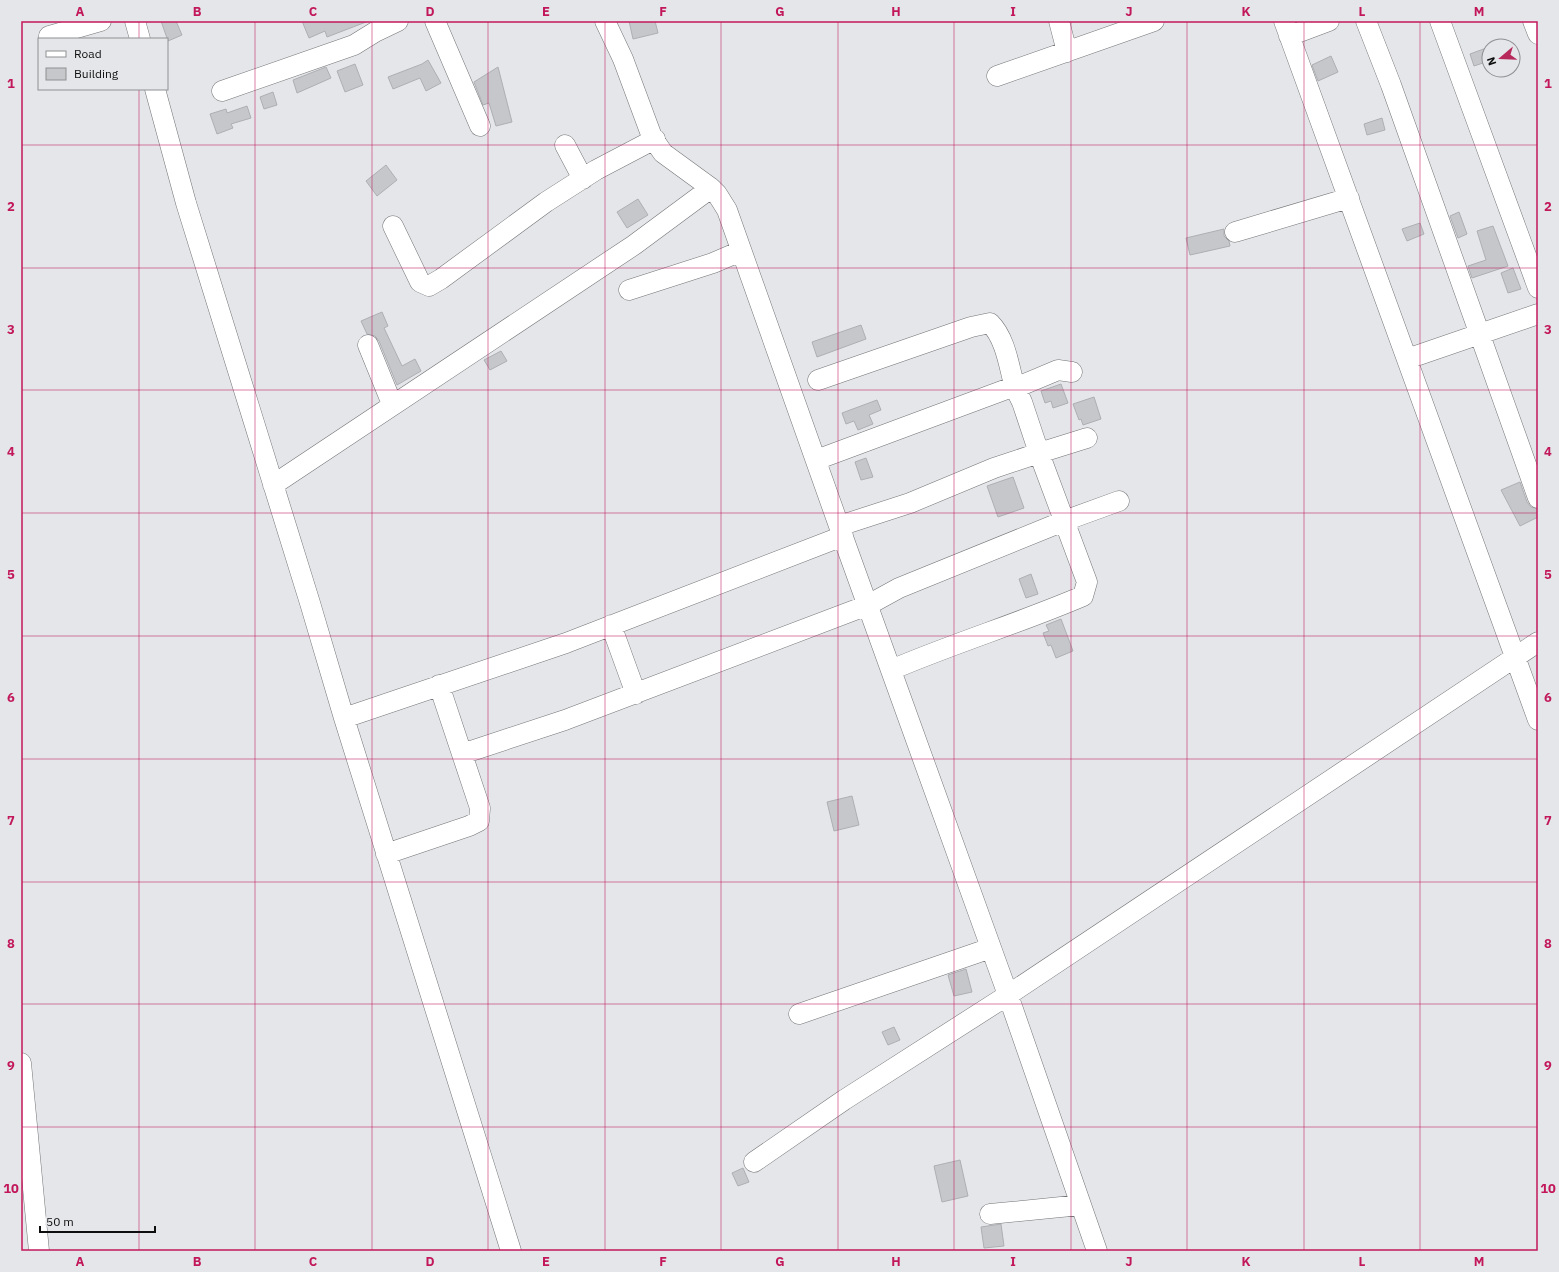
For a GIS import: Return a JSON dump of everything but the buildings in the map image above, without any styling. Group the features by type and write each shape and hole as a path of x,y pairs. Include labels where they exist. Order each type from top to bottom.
{"street":[{"path":"49,36 101,21"},
{"path":"135,21 140,38"},
{"path":"222,91 354,45 375,32 398,21"},
{"path":"435,21 480,126"},
{"path":"605,21 623,59 652,137 663,153 711,188 717,194 727,210 1008,995 1097,1251"},
{"path":"1059,21 1067,52"},
{"path":"997,76 1154,21"},
{"path":"1329,21 1287,29 1538,720"},
{"path":"1366,21 1391,85 1538,498"},
{"path":"1440,21 1538,288"},
{"path":"1533,21 1538,34"},
{"path":"155,90 186,203 272,485 511,1251"},
{"path":"393,226 420,282 429,286 441,279 546,202 583,179 654,139"},
{"path":"565,145 583,179"},
{"path":"272,485 392,404 634,245 711,188"},
{"path":"1235,232 1349,198"},
{"path":"629,290 713,263 742,251"},
{"path":"1407,359 1538,314"},
{"path":"818,380 971,327 990,323 997,330 1003,346 1015,388 1022,402 1039,453 1087,582 1083,596 1051,610 972,637 891,670"},
{"path":"368,345 392,404"},
{"path":"816,460 1007,389 1015,388 1058,370 1072,372"},
{"path":"344,718 566,643 994,468 1087,438"},
{"path":"462,754 565,720 636,694 868,605 899,588 1064,521 1119,501"},
{"path":"611,625 636,694"},
{"path":"754,1162 844,1100 1008,995 1538,642"},
{"path":"386,854 469,826 479,821 480,808 439,685"},
{"path":"799,1014 991,948"},
{"path":"21,1063 39,1251"},
{"path":"990,1214 1081,1205"}]}
